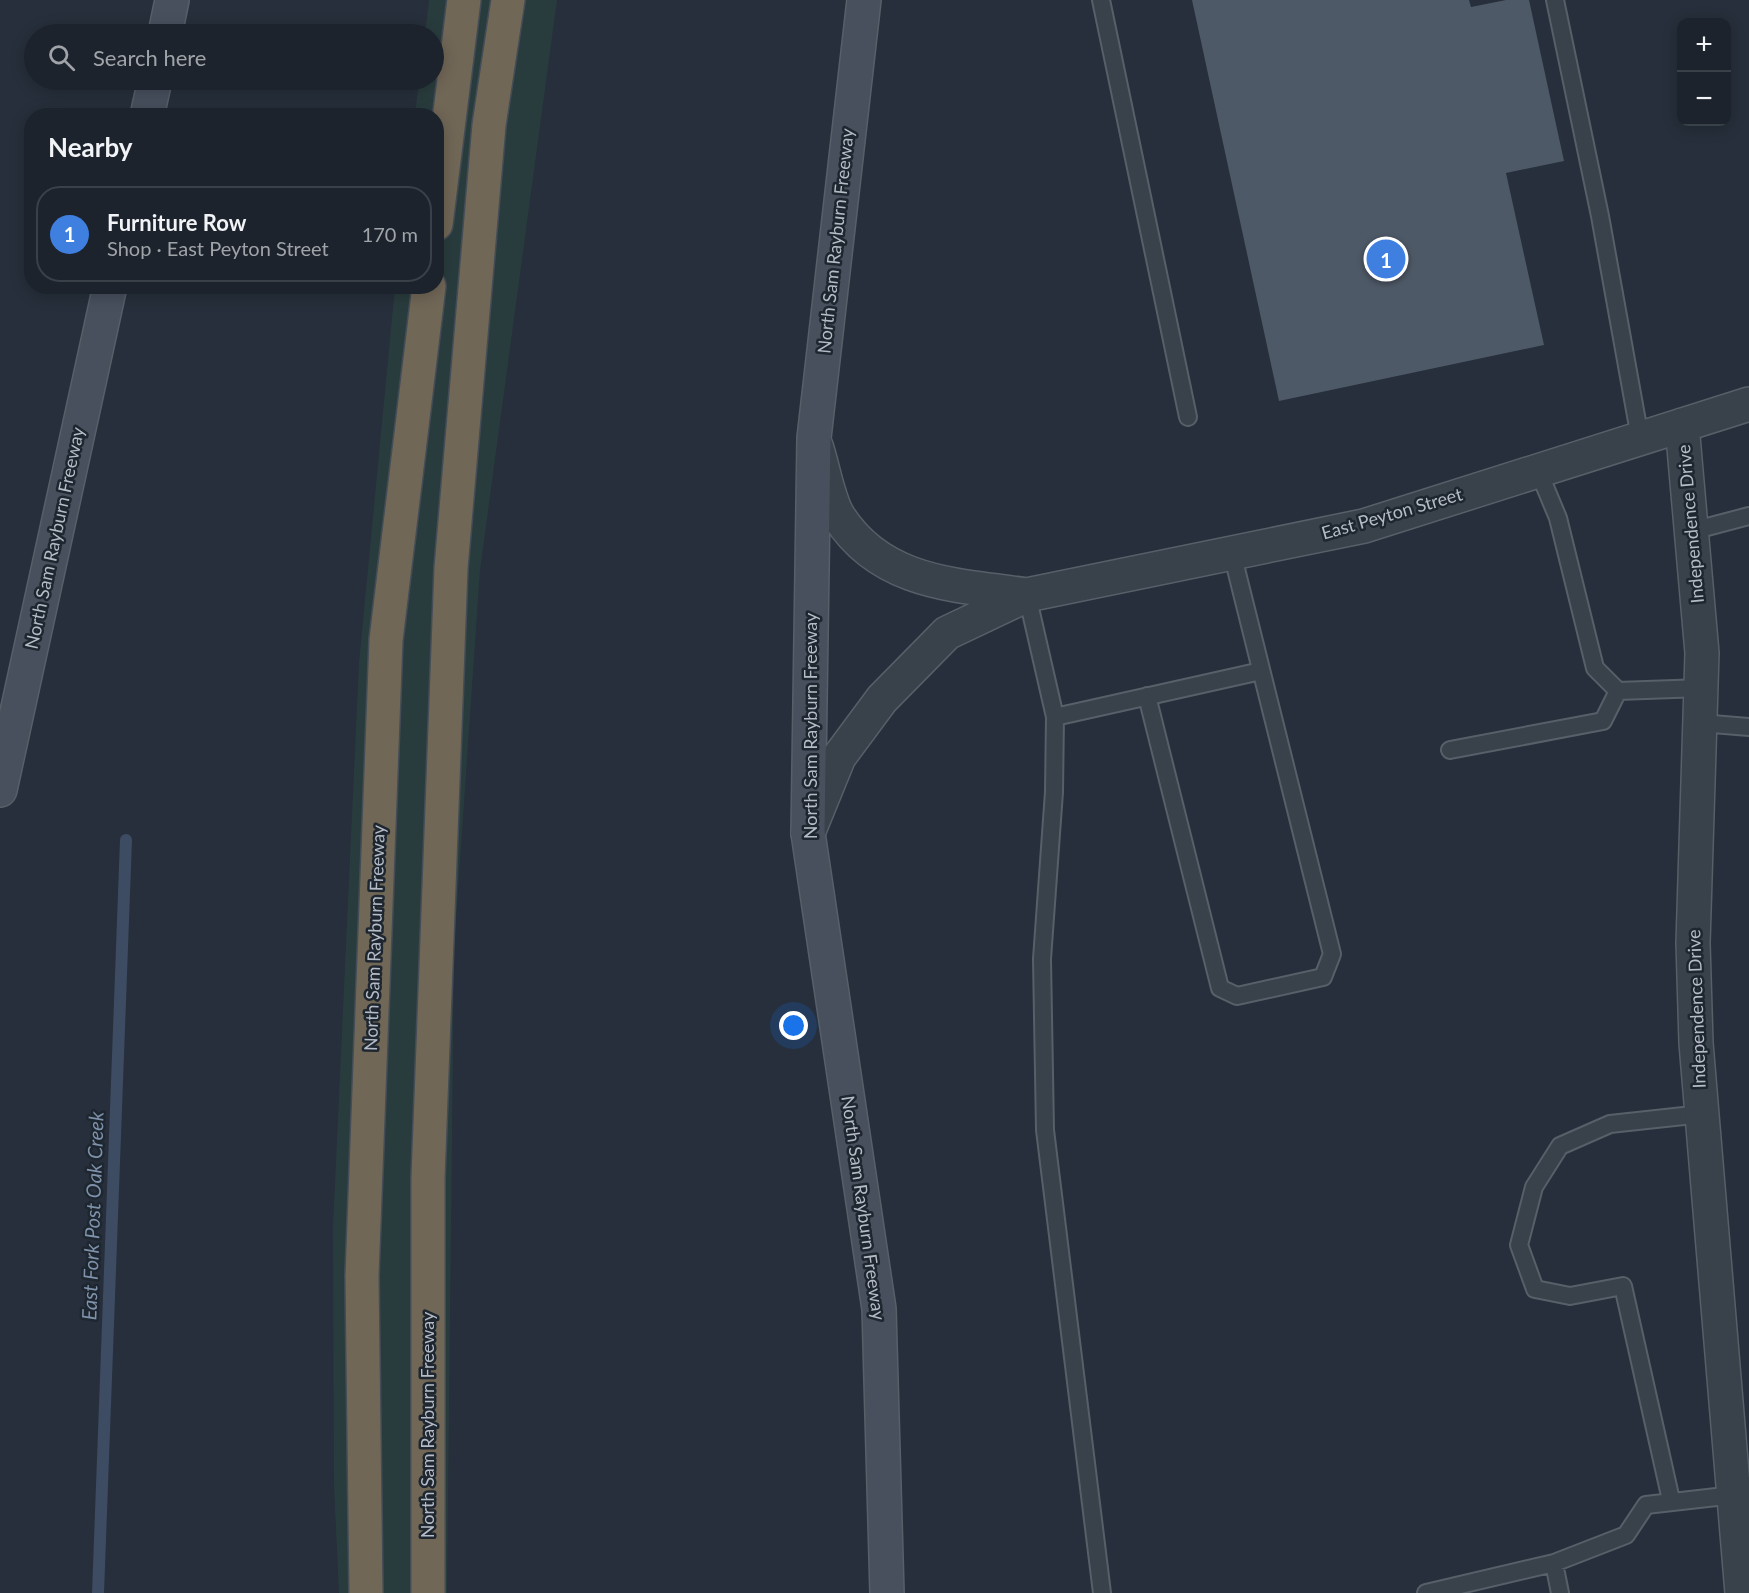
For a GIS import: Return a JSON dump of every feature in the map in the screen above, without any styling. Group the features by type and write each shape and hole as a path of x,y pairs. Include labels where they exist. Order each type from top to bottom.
{"highway":[{"path":"444,160 464,0"},
{"name":"North Sam Rayburn Freeway","path":"428,1593 428,1178 451,568 489,125 507,0"},
{"name":"North Sam Rayburn Freeway","path":"366,1593 362,1276 386,640 428,294"}],"main road":[{"path":"167,24 172,0"},
{"name":"North Sam Rayburn Freeway","path":"864,0 814,438 808,833 879,1309 887,1593"},
{"path":"149,108 153,90"},
{"name":"North Sam Rayburn Freeway","path":"0,790 108,294"}],"street":[{"name":"East Peyton Street","path":"808,833 839,757 882,699 947,633 1027,595 1364,526 1749,404"},
{"name":"Independence Drive","path":"1682,425 1702,653 1693,943 1702,1114 1742,1593"},
{"name":"East Peyton Street","path":"814,438 838,516 875,556 925,580 1027,595"}],"lane":[{"path":"1101,0 1188,417"},
{"path":"1555,0 1600,216 1640,438"},
{"path":"1538,471 1558,518 1595,668 1618,691 1702,688"},
{"path":"1692,531 1749,516"},
{"path":"1147,696 1220,988 1237,996 1323,977 1332,954 1232,553"},
{"path":"1027,595 1055,717 1054,792 1042,959 1045,1130 1102,1593"},
{"path":"1055,717 1261,671"},
{"path":"1450,750 1603,721 1618,691"},
{"path":"1701,723 1749,727"},
{"path":"1671,1500 1623,1286 1570,1296 1535,1289 1519,1245 1534,1187 1560,1146 1610,1125 1702,1114"},
{"path":"1426,1593 1554,1563 1626,1535 1646,1505 1671,1500 1734,1495"},
{"path":"1554,1563 1560,1593"}],"shaded area":[{"path":"429,0 557,0 480,570 454,948 447,1593 339,1593 334,1485 333,1227 359,663 394,294 444,294 444,108 416,108 418,90 444,90 444,24 426,24"}],"building":[{"path":"1192,0 1469,0 1471,7 1506,0 1529,0 1564,161 1506,173 1544,345 1279,401"}],"waterway":[{"name":"East Fork Post Oak Creek","path":"98,1593 126,840"}],"place":[{"name":"Furniture Row","path":"1386,259"}]}
